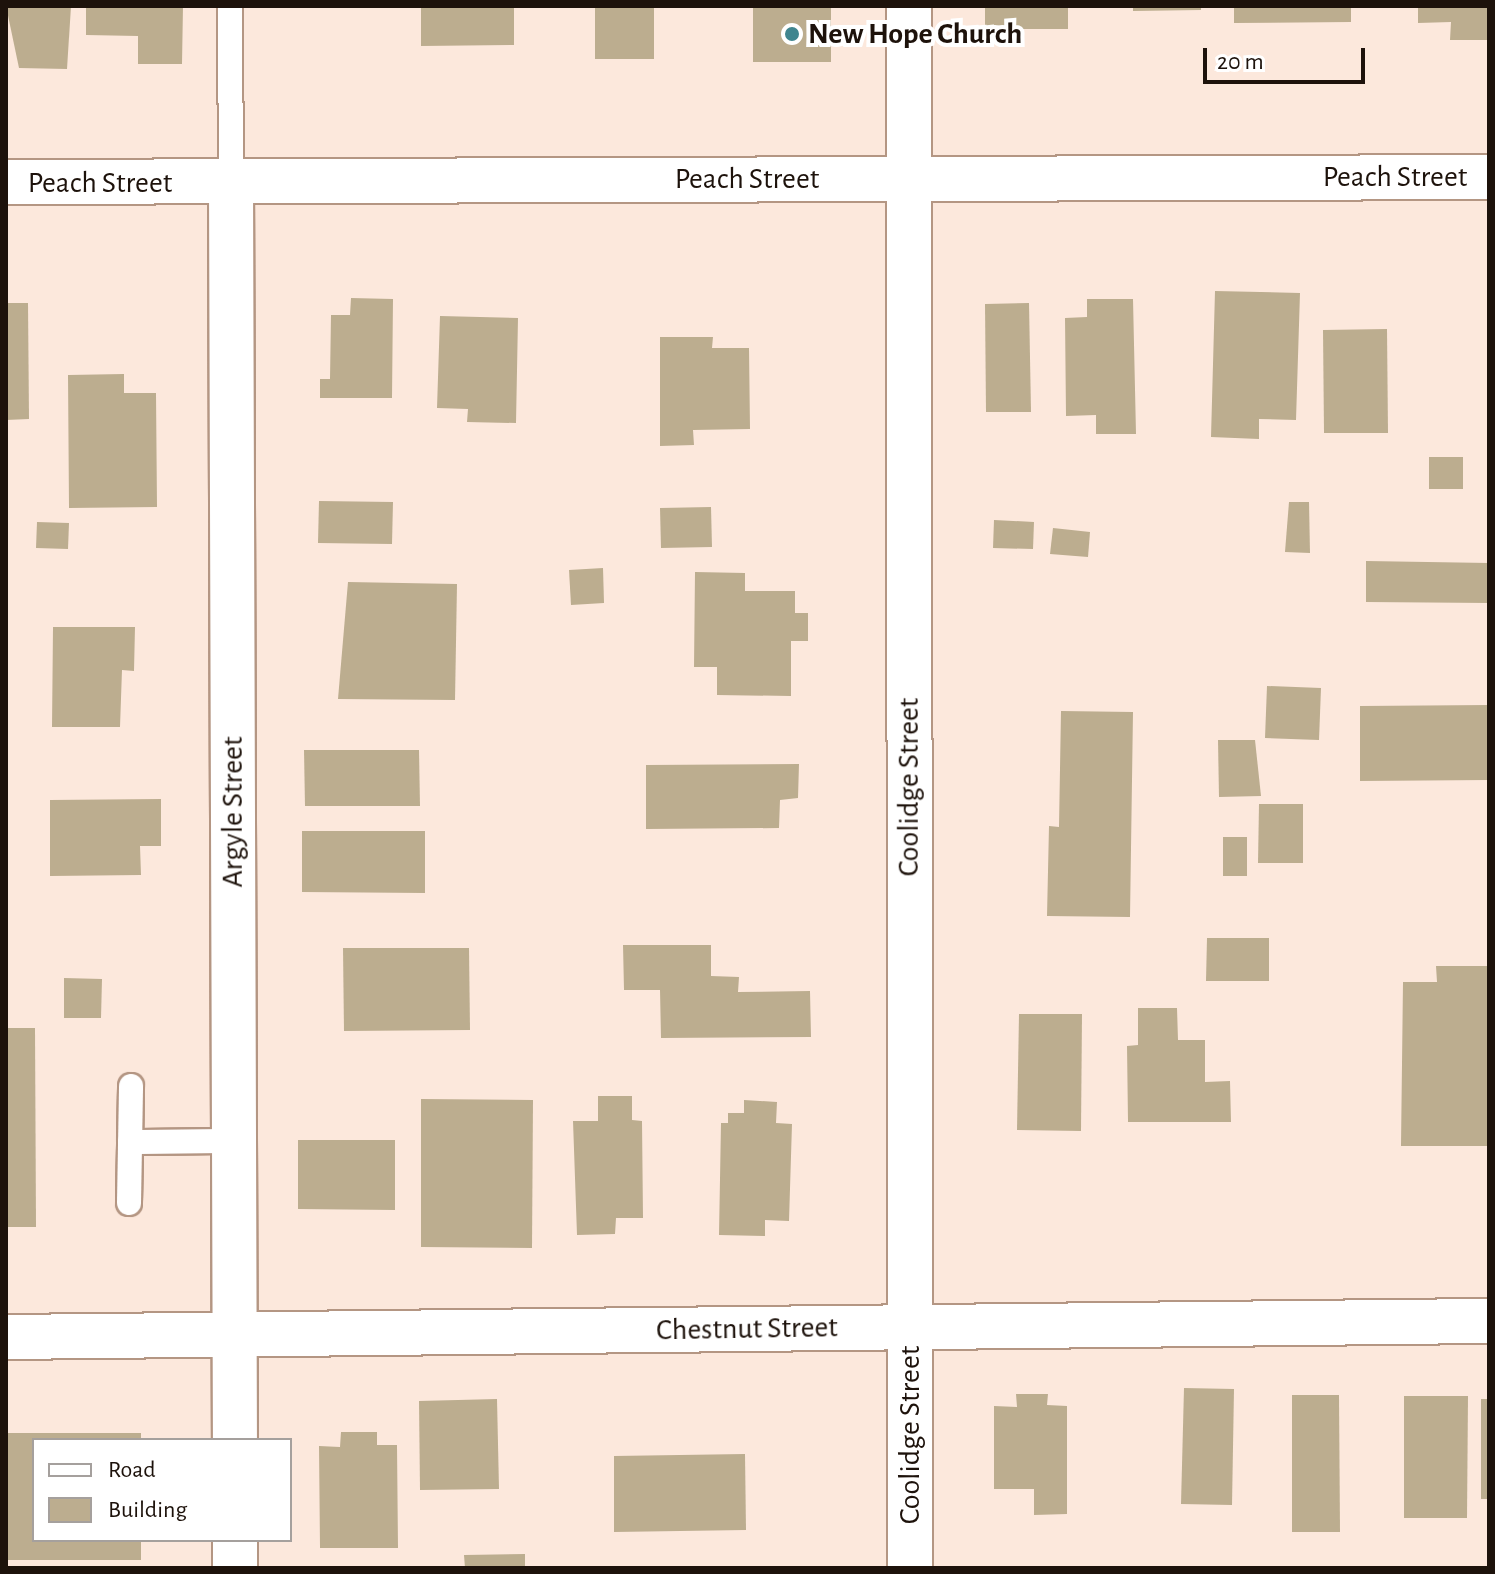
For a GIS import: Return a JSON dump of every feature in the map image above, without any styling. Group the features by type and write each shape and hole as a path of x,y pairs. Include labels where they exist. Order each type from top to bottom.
{"street":[{"name":"Coolidge Street","path":"909,6 910,1568"},
{"name":"Peach Street","path":"6,182 1489,177"},
{"name":"Argyle Street","path":"231,183 235,1438"},
{"name":"Chestnut Street","path":"6,1337 1489,1321"},
{"path":"235,1542 235,1568"}],"lane":[{"path":"230,6 231,183"},
{"path":"129,1203 131,1086"},
{"path":"130,1142 234,1141"}],"building":[{"path":"6,6 71,6 67,69 19,68"},
{"path":"86,6 183,6 182,64 138,64 138,36 86,35"},
{"path":"421,6 514,6 514,45 421,46"},
{"path":"595,6 654,6 654,59 595,59"},
{"name":"New Hope Church","path":"753,6 831,6 831,62 753,62"},
{"path":"985,6 1068,6 1068,29 985,29"},
{"path":"1133,6 1201,6 1201,10 1133,11"},
{"path":"1234,6 1351,6 1351,22 1234,23"},
{"path":"1418,6 1489,6 1489,40 1450,40 1451,22 1418,23"},
{"path":"1215,291 1300,293 1296,420 1259,419 1259,439 1211,437"},
{"path":"351,298 393,299 392,398 320,398 320,379 330,379 331,315 350,315"},
{"path":"1087,299 1133,299 1136,434 1096,434 1096,415 1066,416 1065,318 1087,317"},
{"path":"6,303 28,303 29,419 6,420"},
{"path":"1029,303 1031,412 986,412 985,304"},
{"path":"440,316 518,318 516,423 467,422 468,409 437,408"},
{"path":"1387,329 1388,433 1324,433 1323,330"},
{"path":"660,337 713,337 712,348 749,348 750,429 693,430 694,445 660,446"},
{"path":"124,374 124,393 156,393 157,507 69,508 68,375"},
{"path":"1429,457 1463,457 1463,489 1429,489"},
{"path":"319,501 393,502 392,544 318,543"},
{"path":"1289,502 1309,502 1310,553 1285,552"},
{"path":"711,507 712,547 661,548 660,508"},
{"path":"994,520 1034,522 1033,549 993,548"},
{"path":"37,522 69,523 68,549 36,548"},
{"path":"1053,528 1090,532 1088,557 1050,554"},
{"path":"1366,561 1489,563 1489,603 1366,602"},
{"path":"603,568 604,603 571,605 569,570"},
{"path":"695,572 745,573 745,591 795,591 795,613 808,613 808,641 791,641 791,696 717,695 717,667 694,667"},
{"path":"348,582 457,584 455,700 338,699"},
{"path":"53,627 135,627 134,671 122,670 120,727 52,727"},
{"path":"1267,686 1321,688 1319,740 1265,738"},
{"path":"1489,705 1489,780 1360,781 1360,706"},
{"path":"1061,711 1133,712 1130,917 1047,916 1049,826 1059,827"},
{"path":"1218,740 1255,740 1261,796 1219,797"},
{"path":"304,750 419,750 420,806 305,806"},
{"path":"799,764 798,798 780,800 779,828 646,829 646,765"},
{"path":"161,799 161,846 140,846 141,875 50,876 50,800"},
{"path":"1259,804 1303,804 1303,863 1258,863"},
{"path":"302,831 425,831 425,893 302,892"},
{"path":"1223,837 1247,837 1247,876 1223,876"},
{"path":"1207,938 1269,938 1269,981 1206,981"},
{"path":"623,945 711,945 711,976 739,977 738,992 810,991 811,1037 661,1038 660,990 624,990"},
{"path":"343,948 469,948 470,1030 344,1031"},
{"path":"1436,966 1489,966 1489,1146 1401,1146 1403,982 1437,982"},
{"path":"64,978 102,979 101,1018 64,1018"},
{"path":"1138,1008 1177,1008 1178,1040 1205,1040 1205,1082 1230,1081 1231,1122 1128,1122 1127,1046 1138,1045"},
{"path":"1019,1014 1082,1014 1081,1131 1017,1130"},
{"path":"6,1028 35,1028 36,1227 6,1227"},
{"path":"598,1096 632,1096 632,1120 642,1121 643,1218 616,1218 615,1234 577,1235 573,1121 598,1121"},
{"path":"421,1099 533,1100 532,1248 421,1247"},
{"path":"744,1100 777,1102 776,1123 792,1124 789,1221 765,1220 765,1236 719,1235 721,1123 728,1123 728,1113 744,1113"},
{"path":"298,1140 395,1140 395,1210 298,1209"},
{"path":"1184,1388 1234,1389 1232,1505 1181,1504"},
{"path":"1016,1394 1048,1394 1047,1405 1067,1406 1067,1514 1034,1515 1034,1489 994,1489 994,1406 1017,1407"},
{"path":"1292,1395 1339,1395 1340,1532 1292,1532"},
{"path":"1404,1396 1468,1396 1467,1518 1404,1518"},
{"path":"497,1399 499,1489 420,1490 419,1401"},
{"path":"1481,1399 1489,1399 1489,1499 1481,1499"},
{"path":"341,1432 377,1432 377,1445 397,1445 398,1548 320,1548 319,1446 340,1447"},
{"path":"6,1433 141,1433 141,1438 32,1438 32,1542 141,1542 141,1560 6,1560"},
{"path":"745,1454 746,1530 614,1532 614,1456"},
{"path":"525,1554 525,1568 465,1568 464,1555"}],"place":[{"name":"New Hope Church","path":"792,34"}]}
